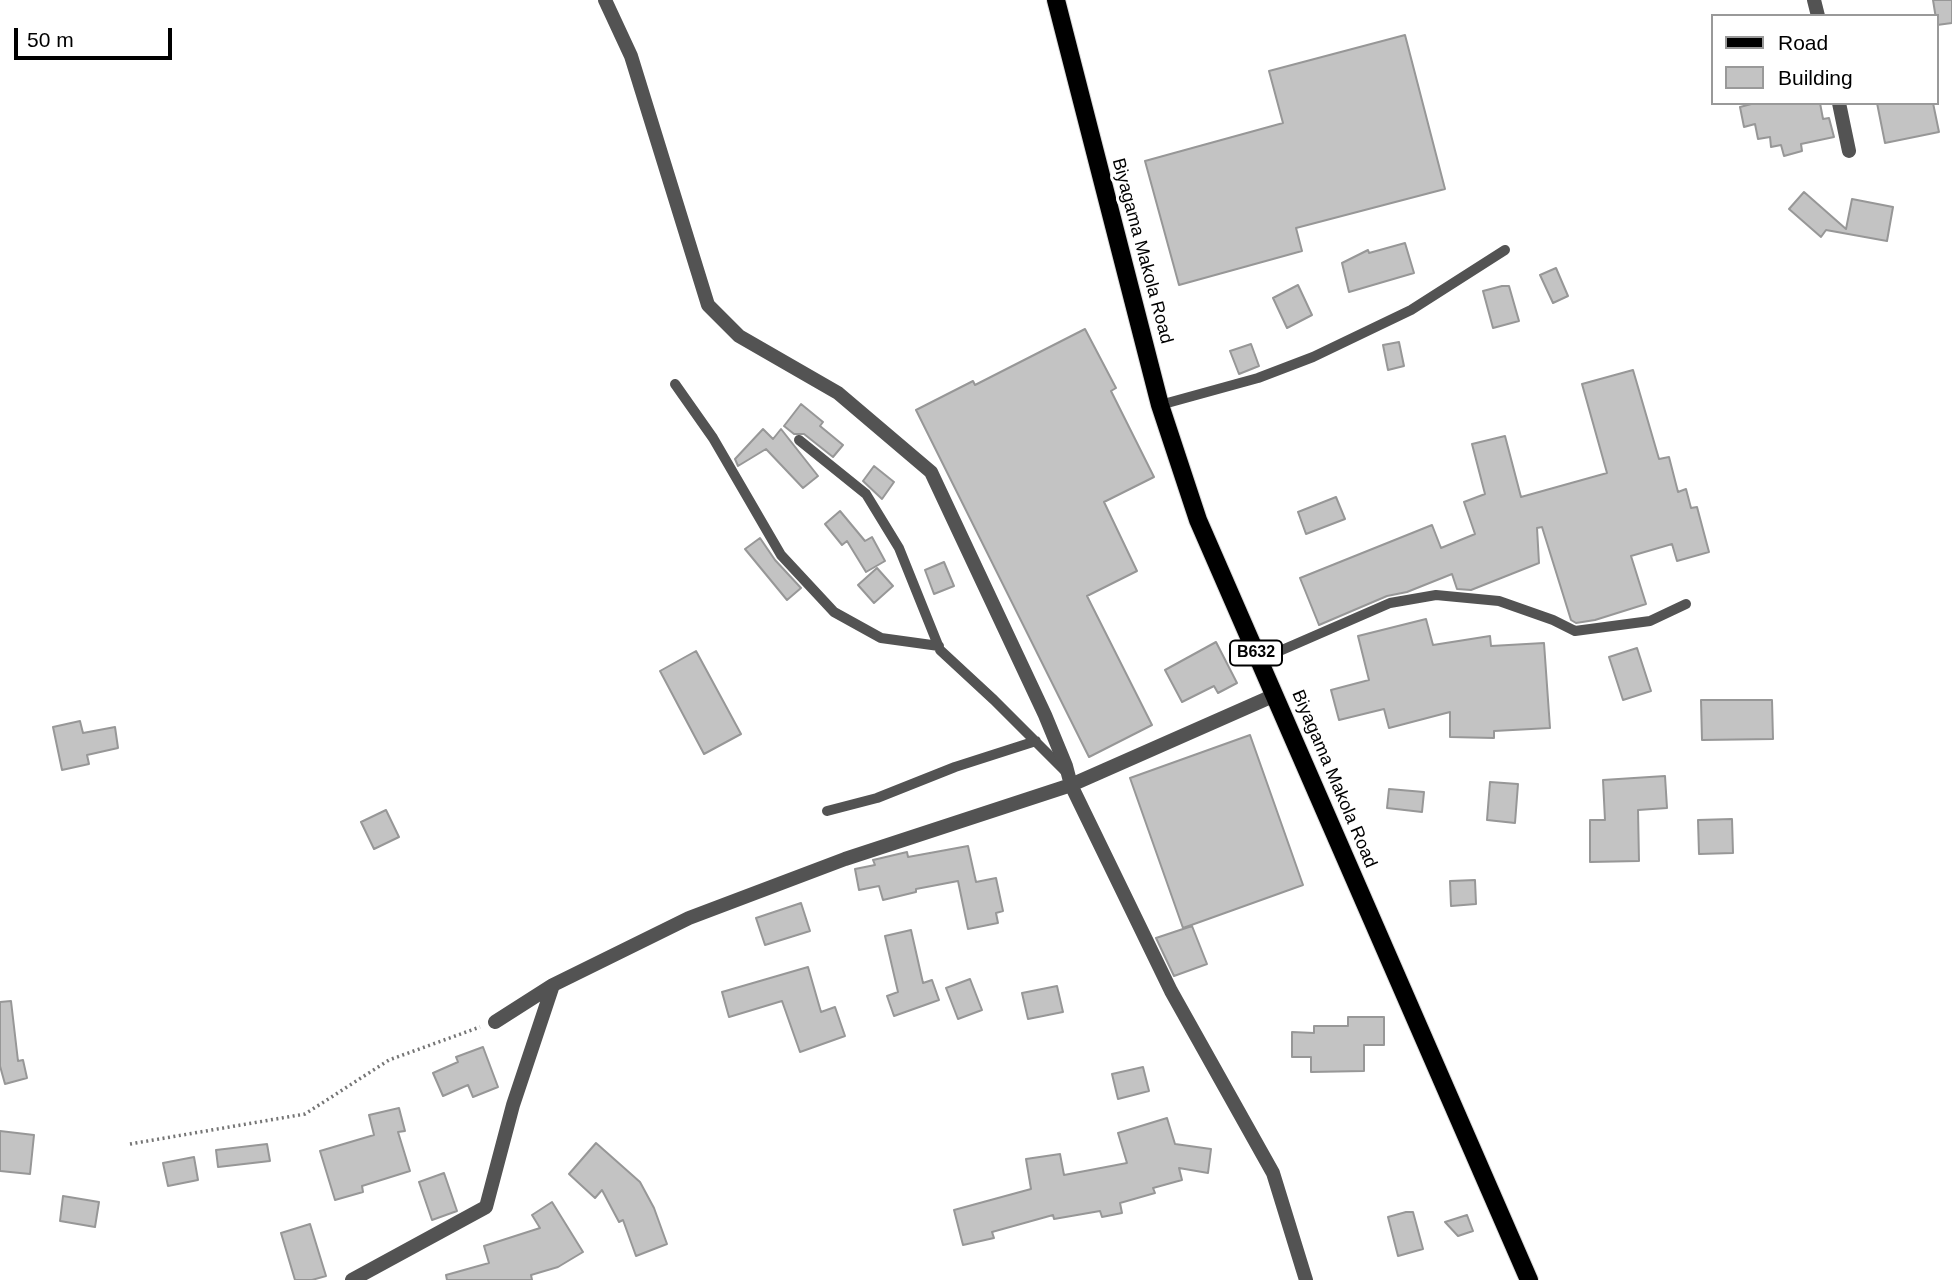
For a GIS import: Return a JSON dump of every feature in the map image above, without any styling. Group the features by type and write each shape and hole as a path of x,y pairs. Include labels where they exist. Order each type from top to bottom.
{"main road":[{"name":"Biyagama Makola Road","path":"1056,0 1160,405 1198,520 1529,1280"}],"street":[{"path":"605,0 631,56 708,305 739,336 838,393 931,472 1045,715 1070,780 1171,991 1273,1173 1306,1280"},
{"path":"1839,105 1849,151"},
{"path":"495,1022 553,985 702,913 845,859 1070,780 1275,695"},
{"path":"352,1280 486,1207 513,1105 553,985"}],"lane":[{"path":"1160,405 1258,378 1313,356 1411,310 1505,250"},
{"path":"675,384 713,438 781,555 834,612 881,638 939,646"},
{"path":"799,440 866,494 899,548 940,650 1036,741 1070,780"},
{"path":"1259,660 1390,603 1436,595 1499,601 1553,620 1575,631 1650,621 1686,604"},
{"path":"827,811 877,797 955,767 1036,741"}],"path":[{"path":"130,1143 305,1114 389,1060 495,1022"}],"building":[{"path":"1933,0 1952,0 1952,23 1938,25 1938,14 1935,14"},
{"path":"1405,35 1445,189 1296,228 1302,251 1179,285 1145,161 1283,123 1269,71"},
{"path":"1820,105 1823,119 1829,118 1834,137 1801,144 1802,151 1784,156 1781,145 1771,147 1770,137 1758,139 1755,124 1744,127 1740,107"},
{"path":"1877,105 1933,105 1939,132 1885,143"},
{"path":"1804,192 1846,229 1852,199 1893,207 1887,241 1826,230 1821,237 1789,209"},
{"path":"1405,243 1414,273 1349,292 1342,263 1368,250 1369,253"},
{"path":"1556,268 1568,296 1553,303 1540,275"},
{"path":"1298,285 1312,315 1287,328 1273,298"},
{"path":"1509,286 1519,321 1493,328 1483,291"},
{"path":"1085,329 1116,388 1111,391 1154,477 1104,502 1137,571 1087,596 1152,725 1089,757 916,410 973,381 975,385"},
{"path":"1399,342 1404,366 1388,370 1383,345"},
{"path":"1251,344 1259,366 1239,374 1230,351"},
{"path":"1633,370 1659,459 1669,457 1678,492 1686,489 1691,508 1697,507 1709,552 1677,561 1672,544 1631,556 1646,604 1595,620 1576,623 1571,620 1542,527 1537,528 1539,563 1471,590 1457,589 1452,574 1407,592 1387,596 1319,625 1300,578 1432,525 1441,548 1475,534 1464,502 1485,494 1472,444 1505,436 1521,497 1607,473 1582,384"},
{"path":"801,404 823,422 820,426 843,445 833,457 804,434 794,434 784,426"},
{"path":"763,429 773,439 781,429 818,476 803,488 766,449 738,466 735,459"},
{"path":"874,466 894,482 882,499 863,481"},
{"path":"1336,497 1345,519 1306,534 1298,512"},
{"path":"840,511 865,541 872,537 885,561 866,572 847,541 842,545 825,524"},
{"path":"760,538 775,560 801,588 787,600 745,549"},
{"path":"944,562 954,586 934,594 925,570"},
{"path":"877,568 893,586 874,603 858,585"},
{"path":"1426,619 1433,645 1490,636 1491,646 1544,643 1550,728 1494,731 1494,738 1450,737 1450,712 1389,728 1384,709 1339,720 1331,690 1369,680 1358,636"},
{"path":"1216,642 1237,683 1218,693 1214,686 1182,702 1165,670"},
{"path":"1637,648 1651,691 1623,700 1609,657"},
{"path":"696,651 741,734 704,754 660,671"},
{"path":"1701,700 1772,700 1773,739 1702,740"},
{"path":"80,721 83,733 115,727 118,748 87,755 89,764 62,770 53,727"},
{"path":"1250,735 1303,885 1183,928 1130,778"},
{"path":"1665,776 1667,808 1638,810 1639,861 1590,862 1590,820 1605,820 1603,780"},
{"path":"1490,782 1518,784 1515,823 1487,820"},
{"path":"1389,789 1424,792 1422,812 1387,808"},
{"path":"386,810 399,837 374,849 361,822"},
{"path":"1732,819 1733,853 1699,854 1698,820"},
{"path":"968,846 976,882 996,878 1003,911 996,913 998,923 968,929 958,881 916,889 916,892 883,900 879,886 859,890 855,869 875,865 873,860 907,852 908,857"},
{"path":"1475,880 1476,904 1451,906 1450,881"},
{"path":"801,903 810,931 765,945 756,918"},
{"path":"1192,926 1207,964 1174,976 1156,938"},
{"path":"911,930 923,983 932,980 939,1000 894,1016 887,996 898,992 885,936"},
{"path":"808,967 821,1012 835,1007 845,1036 800,1052 782,1001 729,1017 722,992"},
{"path":"970,979 982,1010 958,1019 946,988"},
{"path":"1057,986 1063,1012 1028,1019 1022,993"},
{"path":"11,1001 18,1061 23,1060 27,1078 5,1084 0,1066 0,1002"},
{"path":"1348,1017 1384,1017 1384,1045 1364,1045 1364,1071 1311,1072 1311,1057 1292,1057 1292,1032 1314,1033 1314,1026 1348,1026"},
{"path":"483,1047 498,1087 473,1097 468,1085 443,1096 433,1073 458,1062 456,1057"},
{"path":"1143,1067 1149,1091 1118,1099 1112,1074"},
{"path":"399,1108 405,1131 398,1132 410,1171 362,1186 363,1192 335,1200 320,1151 374,1135 369,1115"},
{"path":"1167,1118 1175,1144 1211,1149 1208,1173 1179,1168 1182,1180 1153,1188 1155,1193 1120,1203 1122,1213 1102,1217 1100,1211 1054,1219 1053,1215 992,1232 994,1238 963,1245 954,1210 1031,1189 1026,1159 1060,1154 1064,1175 1127,1163 1118,1133"},
{"path":"0,1131 34,1135 30,1174 0,1171"},
{"path":"596,1143 640,1182 654,1208 667,1244 636,1256 623,1220 619,1222 602,1190 595,1198 569,1174"},
{"path":"267,1144 270,1161 218,1167 216,1150"},
{"path":"194,1157 198,1180 168,1186 163,1163"},
{"path":"444,1173 457,1211 432,1220 419,1182"},
{"path":"63,1196 99,1202 95,1227 60,1221"},
{"path":"552,1202 583,1252 558,1267 531,1275 532,1280 447,1280 446,1275 489,1263 484,1246 540,1228 532,1215"},
{"path":"1413,1212 1423,1249 1398,1256 1388,1217"},
{"path":"1467,1215 1473,1231 1458,1236 1445,1222"},
{"path":"310,1224 326,1276 312,1280 295,1280 281,1233"}]}
